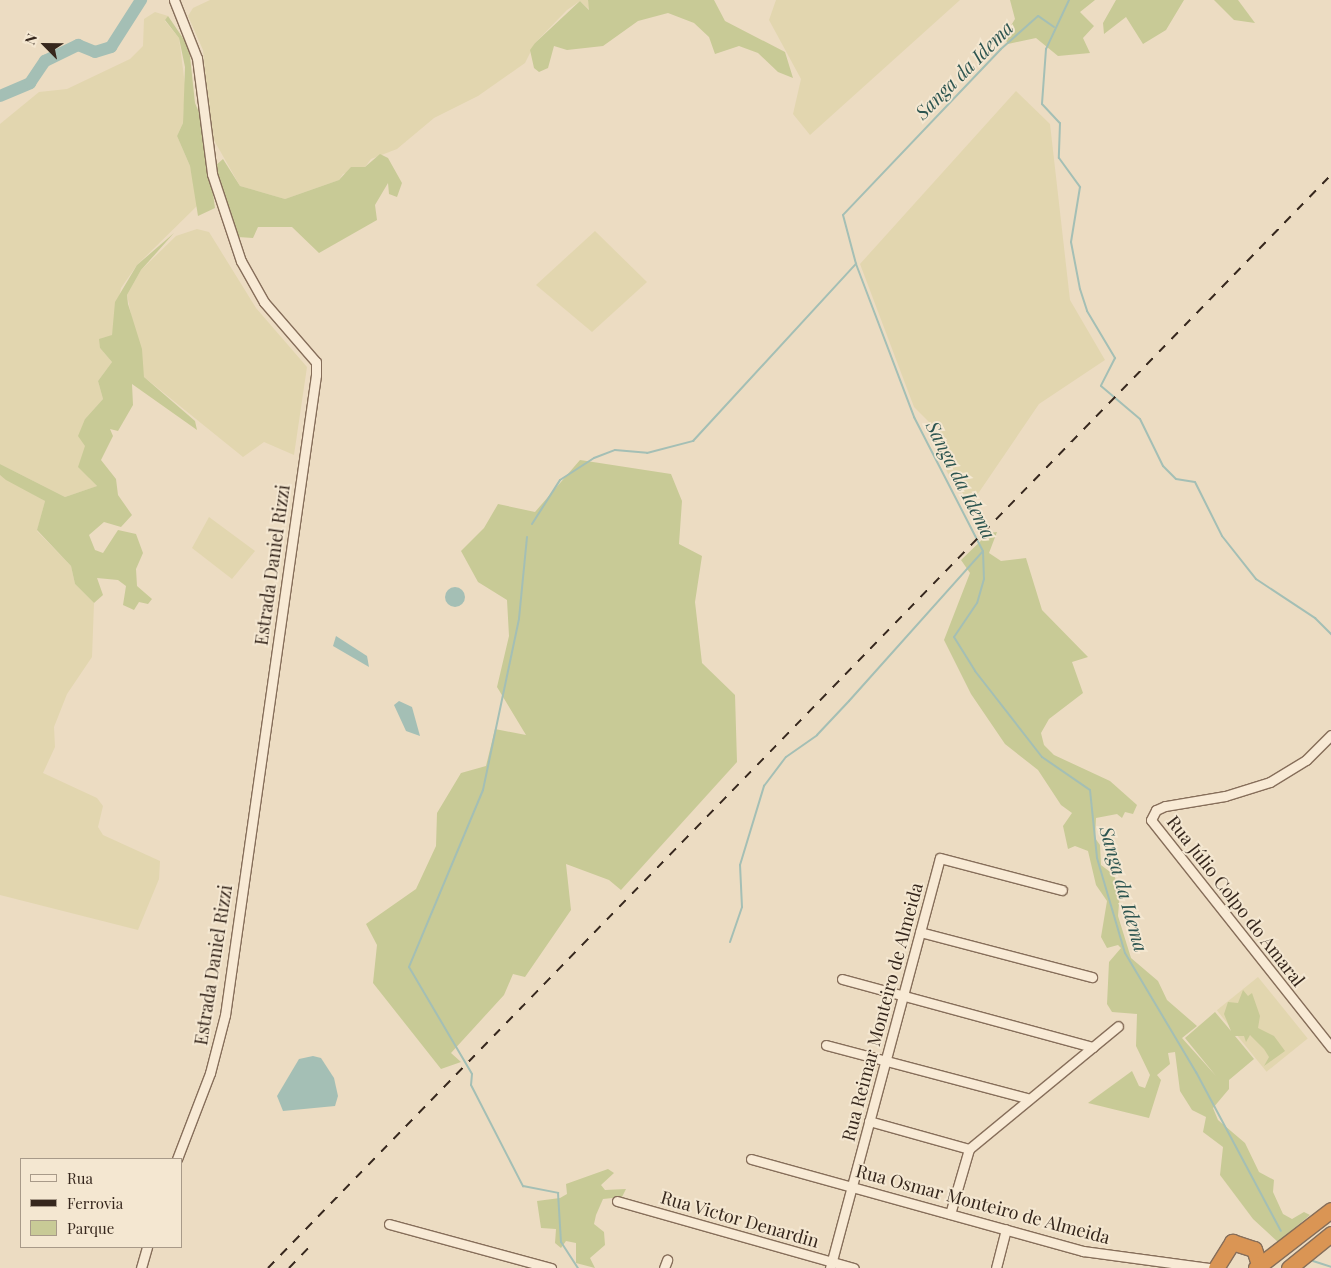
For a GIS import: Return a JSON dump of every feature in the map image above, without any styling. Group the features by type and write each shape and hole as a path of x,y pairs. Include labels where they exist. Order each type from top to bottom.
{"highway":[{"path":"1216,1268 1232,1242 1254,1249 1259,1267 1331,1210"},
{"path":"1289,1268 1331,1234"}],"street":[{"name":"Estrada Daniel Rizzi","path":"174,0 197,58 212,174 241,261 264,302 316,362 316,375 225,1015 210,1073 177,1158"},
{"name":"Rua Júlio Colpo do Amaral","path":"1331,735 1306,760 1270,782 1225,796 1165,806 1156,810 1151,820 1331,1047"},
{"name":"Rua Reimar Monteiro de Almeida","path":"831,1265 940,858 1062,890"},
{"path":"920,932 1092,977"},
{"path":"842,980 1093,1047"},
{"path":"950,1214 969,1149 1027,1098 1118,1026"},
{"path":"826,1045 1027,1098"},
{"path":"869,1121 969,1149"},
{"name":"Rua Osmar Monteiro de Almeida","path":"751,1159 1083,1251 1209,1268"},
{"name":"Rua Victor Denardin","path":"617,1201 831,1265 854,1268"},
{"path":"389,1224 551,1268"},
{"path":"996,1268 1006,1230"},
{"path":"141,1268 147,1248"}],"shaded area":[{"path":"210,0 588,0 590,10 580,1 567,10 535,43 525,63 478,96 434,118 397,149 371,159 365,167 343,174 339,180 285,199 240,186 211,135 203,50 188,16 193,8"},
{"path":"776,0 960,0 810,135 793,114 801,79 769,20"},
{"path":"155,12 168,16 165,21 179,38 185,85 183,123 177,136 190,166 198,205 137,265 121,288 112,335 100,348 112,362 98,381 103,399 85,419 89,478 97,486 65,497 0,464 0,124 39,92 67,89 130,59 143,46 144,19"},
{"path":"1016,91 1050,124 1070,300 1105,360 1039,404 971,504 947,472 934,427 914,407 860,264"},
{"path":"197,229 209,232 256,308 307,367 294,455 264,442 243,457 144,377 127,295 141,270 176,236"},
{"path":"595,231 647,282 592,332 536,285"},
{"path":"0,475 45,501 37,531 71,566 75,584 94,603 92,657 67,694 54,727 55,747 43,773 97,798 103,806 98,827 103,835 160,861 159,879 138,930 0,895"},
{"path":"209,517 255,551 232,579 192,548"},
{"path":"455,587 462,590 465,597 462,604 455,607 448,604 445,597 448,590"},
{"path":"336,636 367,656 369,667 333,646"},
{"path":"399,701 412,707 420,736 406,731 394,705"},
{"path":"1258,977 1308,1038 1267,1072 1217,1010"},
{"path":"313,1056 321,1058 334,1078 338,1096 335,1106 283,1111 277,1096 299,1059"}],"green space":[{"path":"588,0 714,0 725,21 785,52 793,78 778,72 758,53 739,46 715,54 709,37 694,23 668,13 638,21 603,46 567,50 554,46 548,68 539,72 534,68 530,50 580,1 589,10"},
{"path":"1010,0 1095,0 1080,12 1094,26 1083,38 1090,53 1058,56 1036,38 1008,44 1004,37 1015,19"},
{"path":"1116,0 1184,0 1166,30 1143,44 1126,17 1104,34 1103,23"},
{"path":"1214,0 1238,0 1255,23 1234,20"},
{"path":"168,16 189,47 195,103 203,122 215,208 198,216 190,166 177,136 183,123 185,67 179,38 165,20"},
{"path":"380,154 388,158 402,183 397,197 389,194 388,183 375,205 377,220 319,253 292,227 258,227 253,238 238,237 216,178 215,166 223,159 240,186 285,199 339,180 351,167 365,167"},
{"path":"174,233 141,270 127,295 128,304 142,349 144,377 195,421 197,430 132,384 133,405 118,431 110,429 113,436 101,460 116,479 118,495 132,515 121,527 104,522 89,535 95,550 103,553 118,530 136,534 143,553 136,569 137,586 152,599 148,604 139,602 134,610 123,605 126,586 118,580 97,578 103,595 94,603 75,584 71,566 37,530 45,501 6,480 0,475 0,464 65,497 97,486 78,467 85,446 78,436 85,419 103,399 98,381 112,362 100,348 99,339 112,335 115,302 137,265"},
{"path":"580,460 671,474 682,501 679,544 702,556 695,602 702,663 735,695 737,762 621,890 609,880 566,864 571,910 525,977 513,974 504,995 451,1053 461,1062 441,1069 373,983 377,945 366,924 416,889 436,846 437,813 461,773 486,766 495,729 526,735 497,687 509,636 507,600 478,582 461,551 484,528 498,504 535,512"},
{"path":"997,532 989,553 1001,561 1026,558 1042,610 1088,657 1072,662 1083,693 1049,719 1041,733 1044,745 1054,755 1110,781 1137,805 1133,814 1125,812 1122,818 1117,814 1096,818 1095,838 1100,845 1101,865 1114,875 1120,892 1118,916 1131,958 1158,981 1167,1000 1197,1026 1182,1038 1216,1076 1185,1038 1215,1012 1231,1031 1224,1014 1228,1002 1238,1003 1243,990 1248,996 1252,993 1260,1016 1258,1028 1274,1036 1285,1051 1264,1066 1269,1057 1264,1049 1250,1035 1246,1042 1244,1036 1235,1036 1254,1059 1229,1080 1229,1089 1213,1108 1218,1120 1245,1143 1259,1172 1274,1180 1273,1192 1283,1214 1292,1219 1304,1212 1310,1215 1278,1242 1253,1219 1220,1175 1223,1147 1203,1132 1206,1117 1192,1110 1180,1091 1175,1052 1168,1053 1170,1064 1157,1075 1161,1080 1149,1118 1088,1103 1132,1071 1139,1086 1145,1088 1150,1075 1136,1046 1137,1014 1112,1012 1107,1004 1109,962 1121,948 1118,945 1107,948 1101,937 1107,901 1096,885 1088,851 1075,846 1068,849 1063,826 1072,813 1061,805 1038,770 1005,744 971,694 944,640 970,573 961,560 989,533"},
{"path":"608,1169 614,1173 601,1185 605,1190 626,1189 622,1197 603,1199 596,1215 594,1224 604,1232 605,1245 590,1258 595,1268 576,1263 576,1243 566,1241 561,1248 555,1243 556,1229 541,1228 537,1201 560,1198 567,1194 566,1184"}],"waterway":[{"path":"0,96 30,83 45,61 78,45 95,52 111,47 141,0"},
{"path":"1069,0 1046,49 1042,104 1060,123 1059,158 1080,187 1071,242 1080,289 1087,311 1115,358 1101,386 1140,419 1163,466 1176,479 1195,482 1222,536 1256,579 1315,618 1331,634"},
{"name":"Sanga da Idema","path":"1054,27 1038,16 1001,49 843,215 856,264 914,417 983,551 984,579 977,603 954,637 975,671 1042,757 1090,790 1097,858 1125,953 1196,1072 1281,1231"},
{"path":"532,524 560,480 594,458 615,450 647,453 693,441 856,264"},
{"path":"527,537 519,619 483,790 409,967 472,1074 471,1085 523,1186 558,1193 561,1242 578,1268"},
{"path":"730,942 742,907 740,865 764,786 786,757 817,735 849,701 982,552"},
{"name":"Sanga da Idema","path":"1313,1261 1331,1267"}],"railway":[{"path":"268,1268 1331,175"},
{"path":"289,1268 309,1247"}]}
